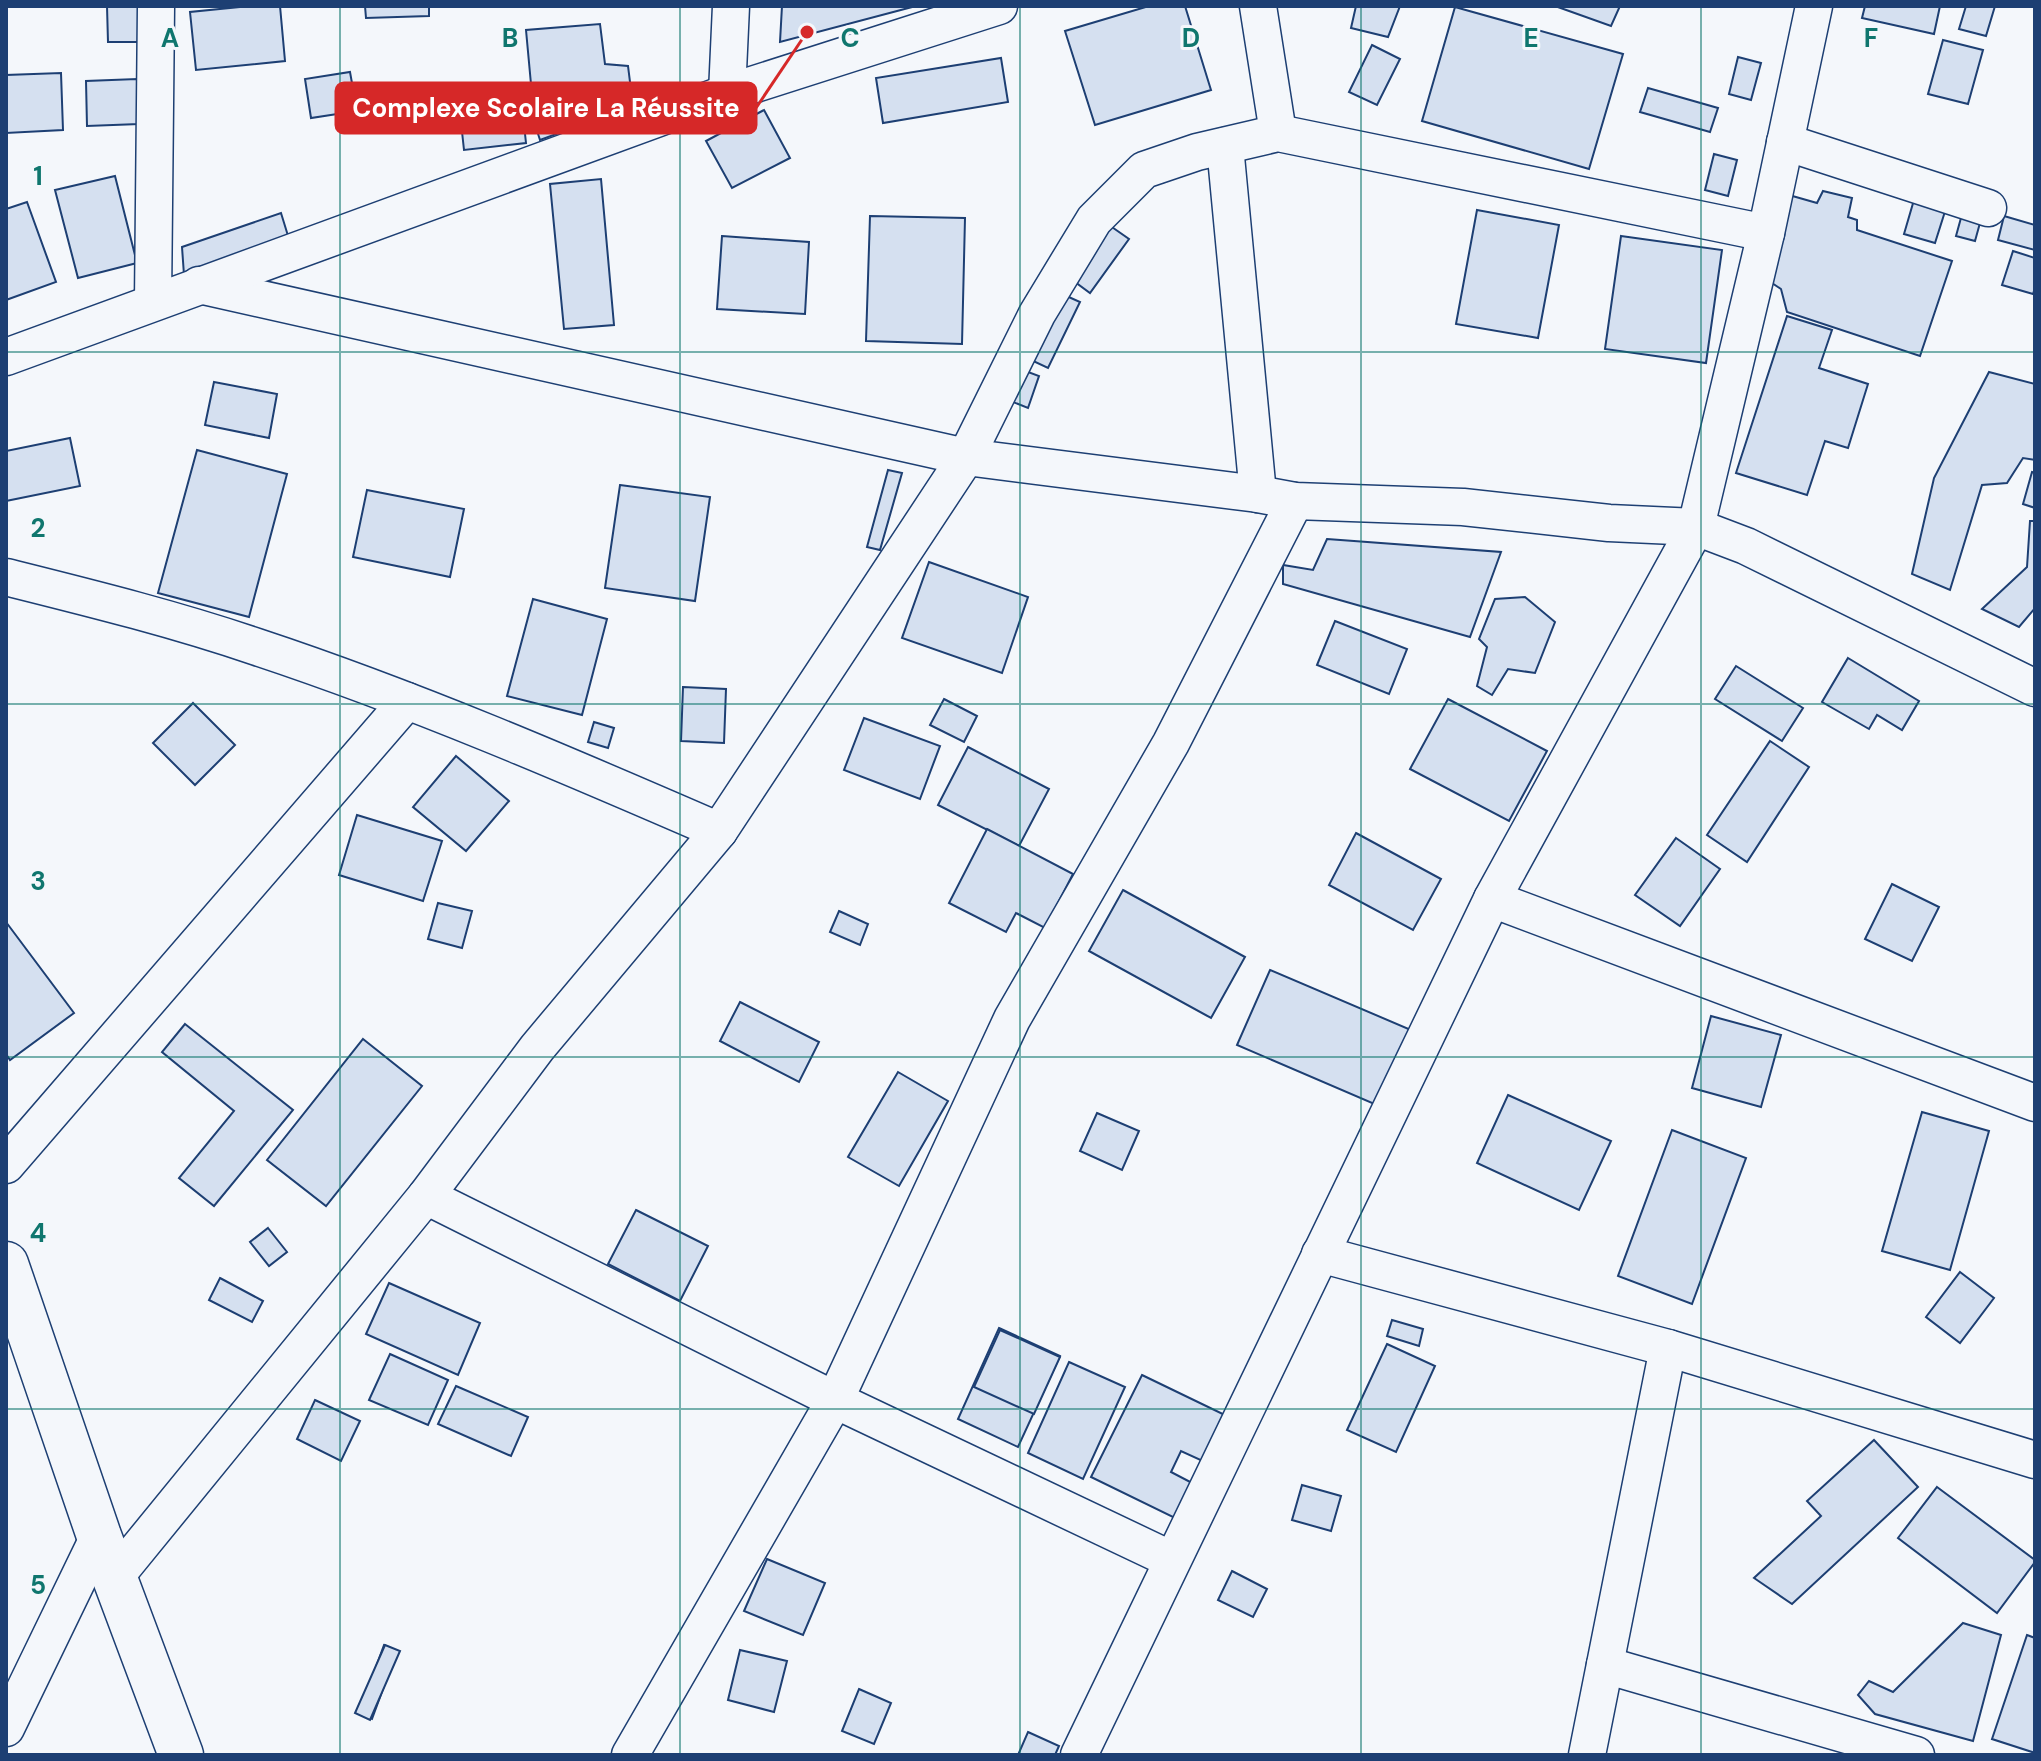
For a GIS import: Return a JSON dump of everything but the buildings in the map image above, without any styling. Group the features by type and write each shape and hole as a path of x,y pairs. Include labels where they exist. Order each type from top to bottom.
{"street":[{"path":"153,302 156,6"},
{"path":"727,93 731,6"},
{"path":"6,357 727,93 999,6"},
{"path":"1258,6 1278,133"},
{"path":"1079,1755 1492,899 1696,527 1766,233 1814,6"},
{"path":"115,1577 426,1196 537,1048 719,831 966,457 1037,314 1094,220 1144,170 1197,152 1278,133 1766,233"},
{"path":"1785,142 1988,208"},
{"path":"1225,146 1258,494"},
{"path":"199,285 966,457 1295,501 1463,507 1609,523 1696,527 1746,546 2035,688"},
{"path":"630,1755 835,1400 1012,1019 1171,743 1295,501"},
{"path":"6,577 256,646 407,701 719,831"},
{"path":"6,1165 407,701"},
{"path":"1492,899 2035,1103"},
{"path":"426,1196 835,1400 1172,1560"},
{"path":"1320,1254 1668,1348 2035,1460"},
{"path":"6,1264 99,1536 181,1755"},
{"path":"1587,1755 1668,1348"},
{"path":"6,1728 99,1536"},
{"path":"1605,1665 1916,1755"}],"place":[{"name":"Complexe Scolaire La Réussite","path":"807,32"}]}
